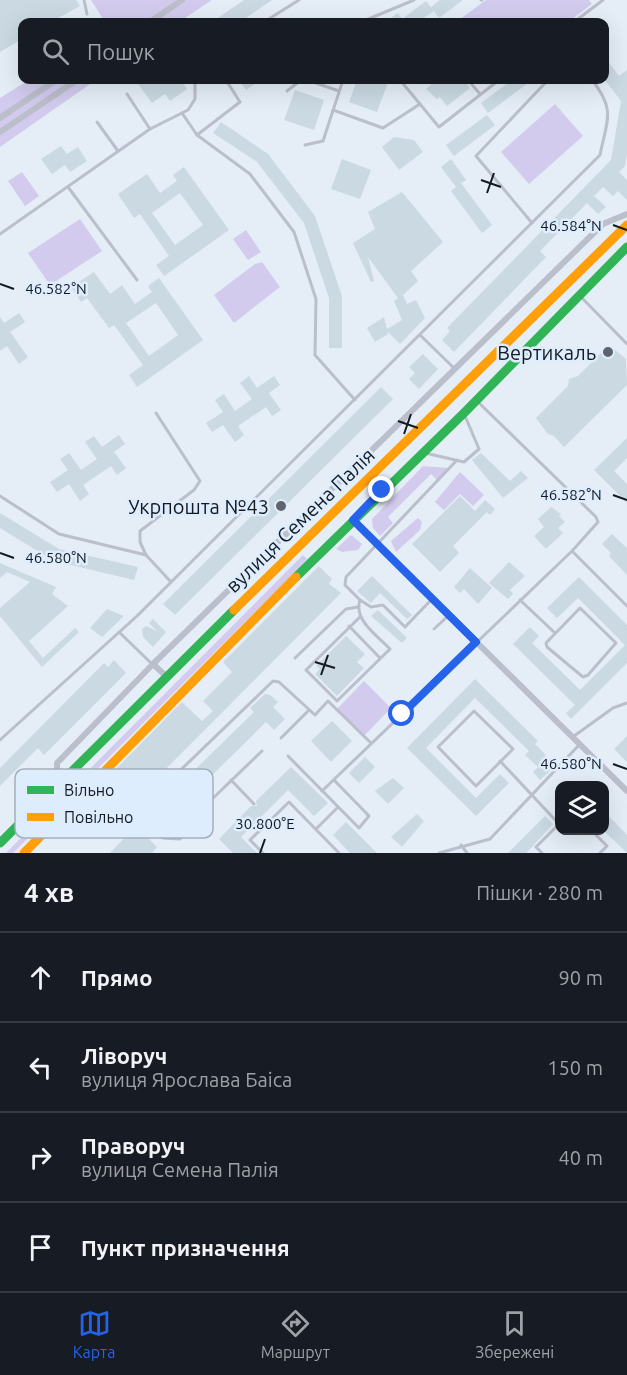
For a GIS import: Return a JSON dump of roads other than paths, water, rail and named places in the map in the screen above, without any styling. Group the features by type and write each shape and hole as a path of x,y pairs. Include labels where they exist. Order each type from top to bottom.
{"main road":[{"name":"вулиця Семена Палія","path":"74,769 302,542 627,225"},
{"name":"вулиця Семена Палія","path":"106,769 315,557 464,413 627,247"},
{"path":"302,542 315,557"},
{"name":"вулиця Семена Палія","path":"0,843 15,828"},
{"name":"вулиця Семена Палія","path":"24,853 39,838"}],"street":[{"path":"156,18 182,0"},
{"path":"0,118 50,84"},
{"path":"0,132 71,84"},
{"path":"57,769 57,763 153,664 603,224 627,214"},
{"path":"353,520 627,791"},
{"path":"153,664 167,677"}],"lane":[{"path":"84,0 87,14"},
{"path":"270,18 299,0"},
{"path":"371,18 414,0"},
{"path":"579,18 603,0"},
{"path":"0,234 150,129 182,114 195,99 195,84"},
{"path":"198,135 240,102 229,84"},
{"path":"287,91 296,84"},
{"path":"319,84 339,91"},
{"path":"305,145 323,141 342,84"},
{"path":"403,84 439,127 494,84"},
{"path":"471,84 480,94"},
{"path":"532,223 476,156 544,84"},
{"path":"0,740 171,582 600,155 609,106 595,84"},
{"path":"127,94 150,129"},
{"path":"333,110 383,128 420,104"},
{"path":"182,114 198,135 250,174 294,232 316,299 315,355 355,400"},
{"path":"97,122 118,151"},
{"path":"68,186 137,280"},
{"path":"579,295 627,344"},
{"path":"420,335 455,369"},
{"path":"322,791 596,528 598,522 596,517 476,399"},
{"path":"156,413 201,481 194,490 140,531 140,542 146,555 171,582"},
{"path":"423,452 464,462 478,449 464,413"},
{"path":"433,599 405,627 383,605 371,607 360,600 345,585 345,580 377,543 457,460"},
{"path":"0,496 59,534 146,555"},
{"path":"572,551 627,606"},
{"path":"360,600 358,607 360,616 390,649 337,701 306,670 360,616"},
{"path":"520,600 554,632"},
{"path":"295,658 346,609 358,607"},
{"path":"580,608 616,643 588,675 583,677 547,647 548,639 554,632 580,608"},
{"path":"434,629 449,615"},
{"path":"349,626 380,658"},
{"path":"119,632 153,664"},
{"path":"181,769 270,681 279,682 315,715 328,701 371,743"},
{"path":"573,737 613,708 627,703"},
{"path":"281,738 309,710"},
{"path":"474,711 513,749 500,762 476,786 438,747 474,711"},
{"path":"0,730 5,735"},
{"path":"439,853 490,839 580,744"},
{"path":"213,798 262,751"},
{"path":"288,756 358,828 369,816 334,780"},
{"path":"500,762 555,820"},
{"path":"231,780 254,804"},
{"path":"263,853 250,840 289,802 339,853"},
{"path":"316,830 338,807"},
{"path":"542,853 536,847 555,828"},
{"path":"595,835 607,846 600,853"},
{"path":"162,838 168,840 181,838"},
{"path":"462,845 466,853"}],"place":[{"name":"Вертикаль","path":"608,352"},
{"name":"Укрпошта №43","path":"281,506"}]}
